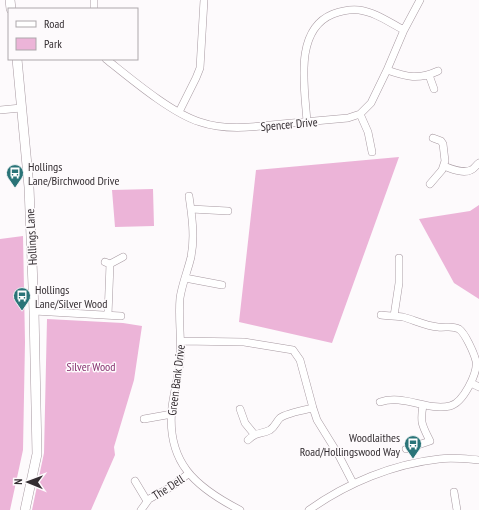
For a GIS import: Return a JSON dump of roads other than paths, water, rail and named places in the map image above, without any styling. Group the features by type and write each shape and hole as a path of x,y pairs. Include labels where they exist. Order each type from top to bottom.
{"street":[{"path":"179,112 200,68 204,0"},
{"path":"372,152 368,132 360,114 371,103 404,30 420,0"},
{"path":"307,122 304,54 311,34 322,21 330,15 340,11 360,10 370,13 404,30"},
{"name":"Hollings Lane","path":"17,60 29,187 34,312 37,454 25,510"},
{"name":"Spencer Drive","path":"107,60 179,112 199,122 230,128 248,128 348,118 360,114"},
{"path":"387,70 413,77 422,77 438,71"},
{"path":"428,75 434,89"},
{"path":"0,110 21,108"},
{"path":"430,184 444,166 443,144 441,141 433,138"},
{"path":"444,166 456,170 469,171 479,163"},
{"name":"Green Bank Drive","path":"189,196 191,209 192,247 180,299 181,341 180,360 172,414 173,439 176,451 188,474 208,490 240,510"},
{"path":"191,209 228,211"},
{"path":"108,315 108,263 123,257"},
{"path":"394,316 399,283 399,258"},
{"path":"185,278 222,285"},
{"path":"34,312 121,316"},
{"path":"380,402 388,399 396,399 423,404 450,406 462,396 471,382 476,369 476,361 463,332 457,328 449,326 439,328 394,316 381,315"},
{"path":"181,341 244,342 293,350 300,360 313,408 320,426 338,454 353,483"},
{"path":"471,382 479,387"},
{"path":"406,449 430,441 421,424 423,404"},
{"path":"248,440 254,434 270,430 284,416 313,408"},
{"path":"240,409 245,423 254,434"},
{"path":"144,419 172,414"},
{"path":"309,510 353,483 398,467 440,458 479,460"},
{"name":"The Dell","path":"141,510 147,501 188,474"},
{"name":"The Dell","path":"135,481 147,501"},
{"path":"454,492 457,510"}],"place":[{"name":"Hollings Lane/Birchwood Drive","path":"15,188"},
{"name":"Hollings Lane/Silver Wood","path":"22,311"},
{"name":"Woodlaithes Road/Hollingswood Way","path":"413,459"}],"park label":[{"name":"Silver Wood","path":"91,366"}]}
